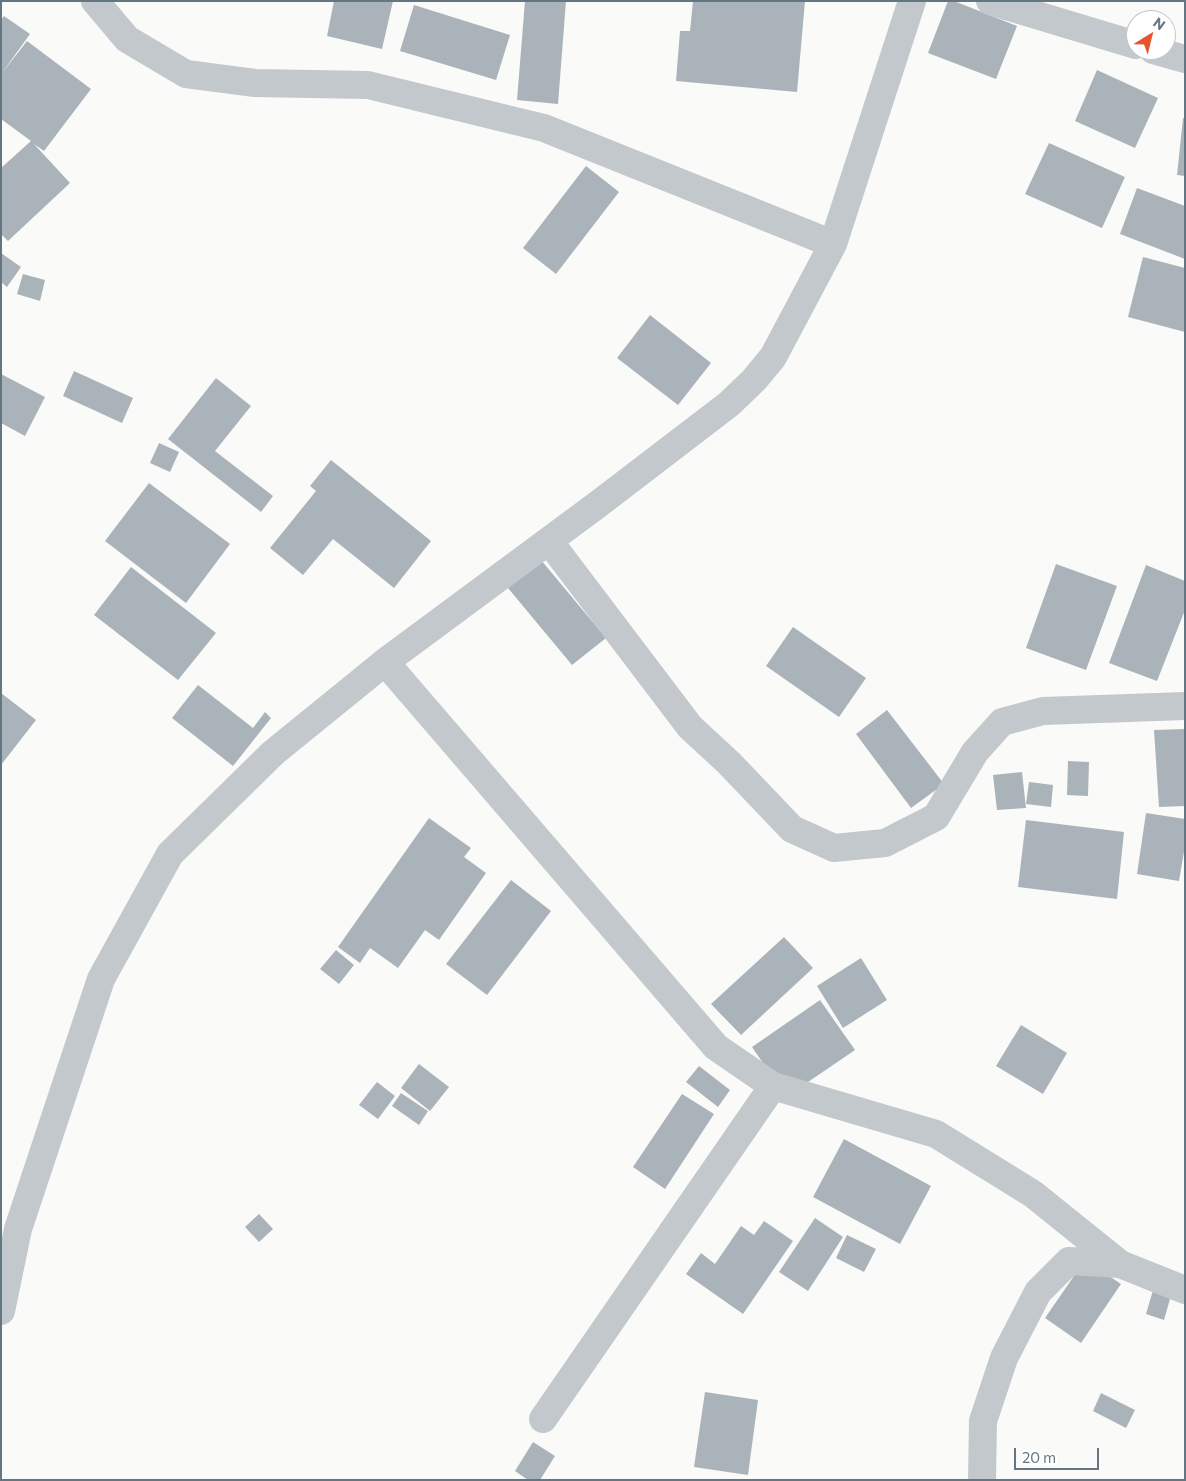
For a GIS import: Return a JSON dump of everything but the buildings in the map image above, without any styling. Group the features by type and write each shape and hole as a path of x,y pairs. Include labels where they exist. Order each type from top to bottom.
{"street":[{"path":"95,1 128,39 186,74 255,83 368,85 544,128 833,244"},
{"path":"1,1311 18,1229 101,979 170,854 273,753 384,662 550,541 729,404 754,380 773,357 833,244 912,1"},
{"path":"990,1 1126,42"},
{"path":"550,541 690,727 729,763 792,829 834,848 885,843 936,817 975,752 1002,722 1043,711 1185,706"},
{"path":"384,662 716,1047 773,1086 936,1134 1033,1194 1120,1264 1185,1290"},
{"path":"542,1418 773,1086"},
{"path":"982,1480 983,1421 1004,1358 1038,1292 1069,1261 1120,1264"}]}
